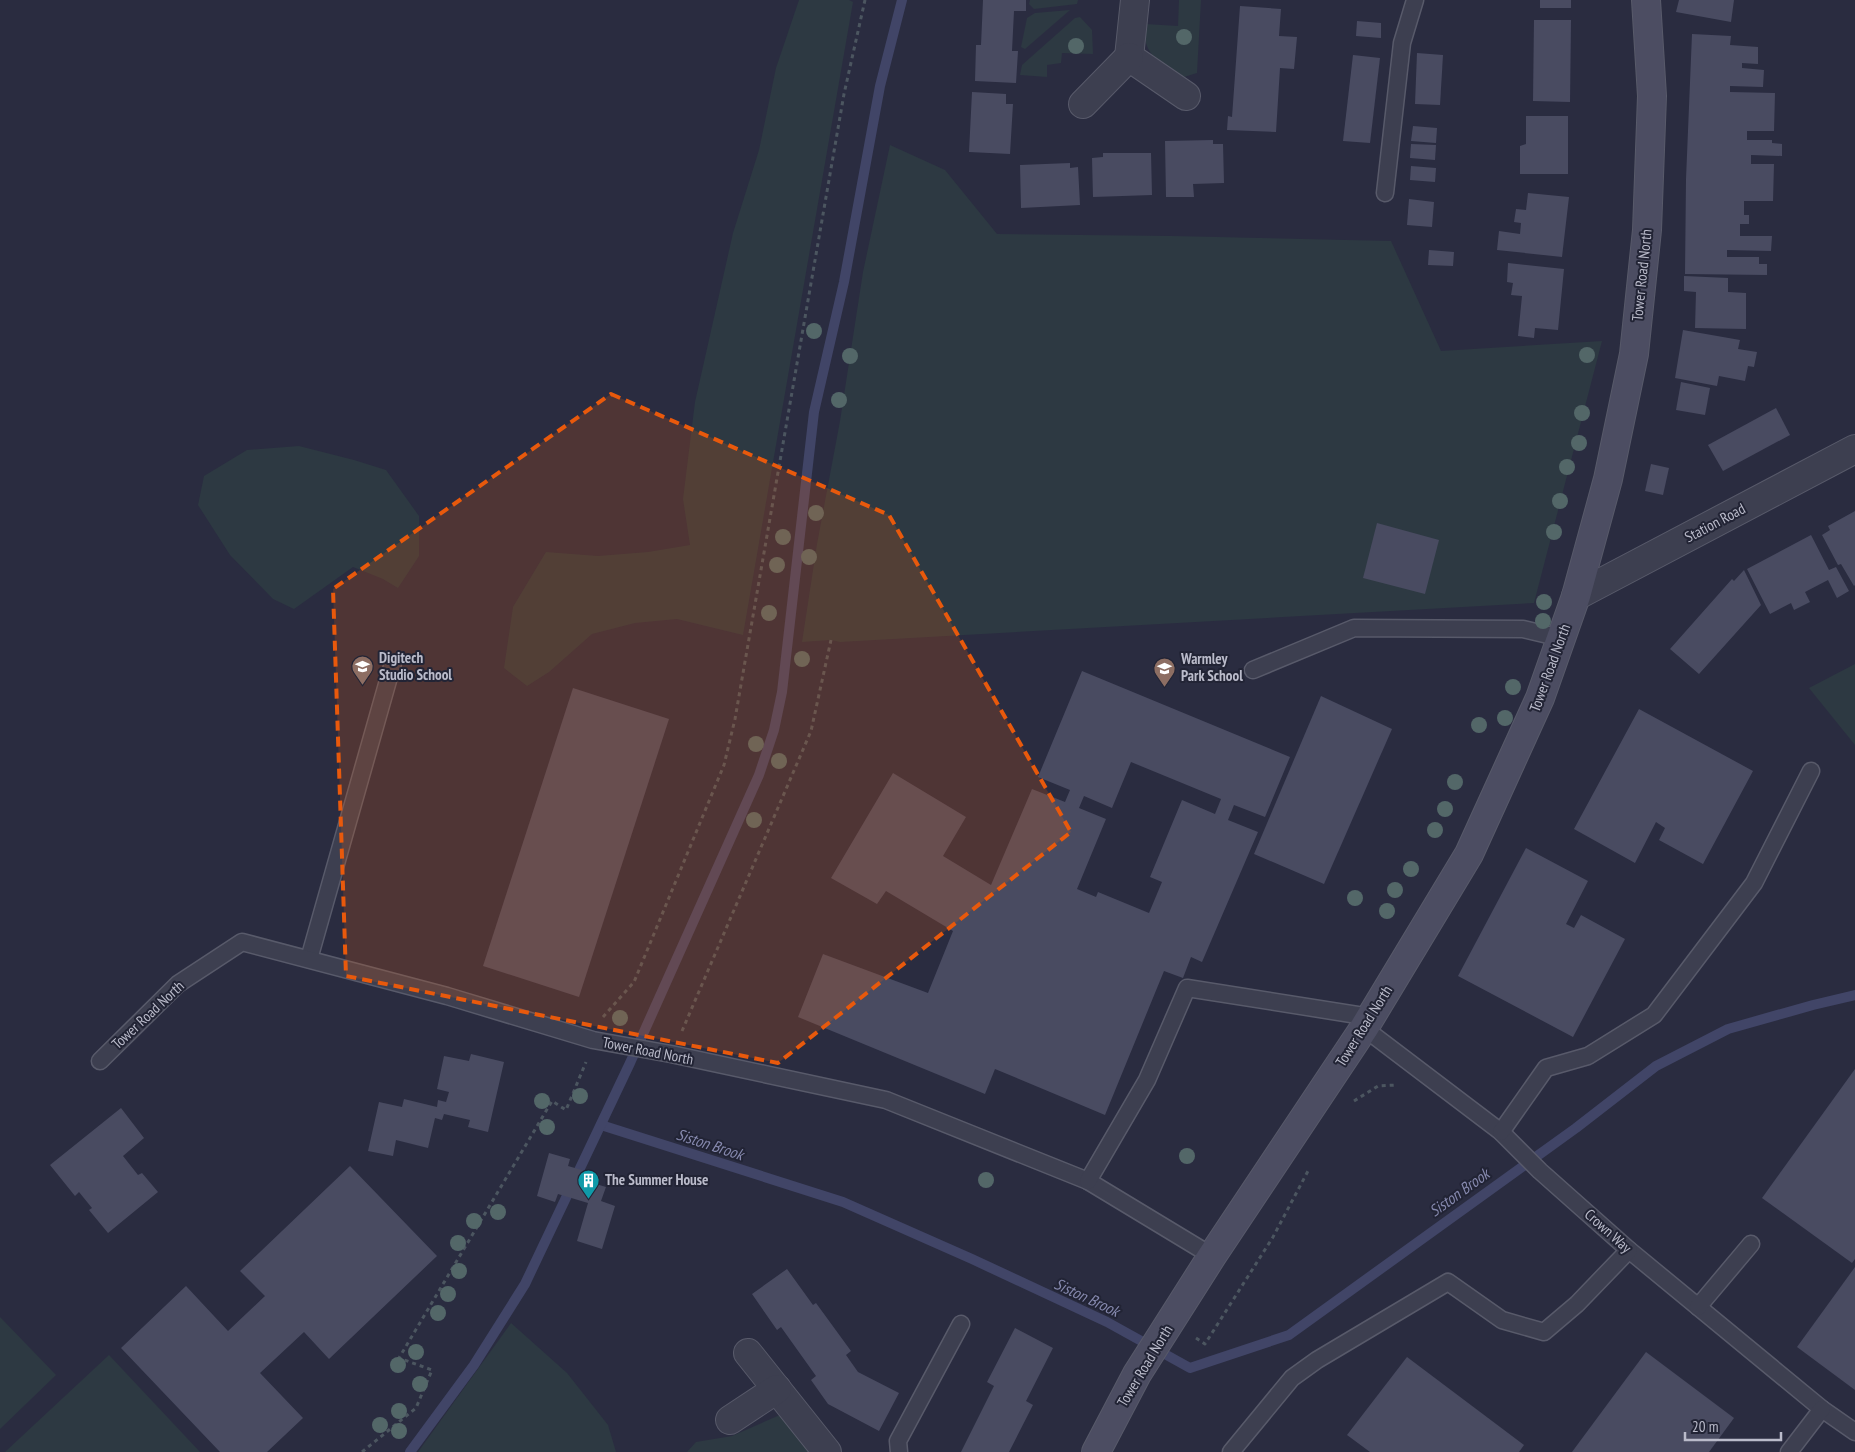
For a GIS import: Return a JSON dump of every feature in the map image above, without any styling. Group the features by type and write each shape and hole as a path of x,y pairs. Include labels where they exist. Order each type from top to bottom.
{"street":[{"path":"1083,104 1129,57 1135,0"},
{"name":"Tower Road North","path":"1096,1452 1137,1374 1212,1256 1367,1022 1469,854 1540,698 1576,596 1608,479 1634,354 1647,230 1652,96 1646,0"},
{"path":"1129,57 1186,96"},
{"name":"Station Road","path":"1576,596 1855,449"},
{"path":"748,1353 827,1452"},
{"path":"730,1420 777,1389"}],"lane":[{"path":"1385,193 1402,43 1415,0"},
{"path":"1253,670 1354,628 1523,630 1561,638"},
{"path":"309,959 393,663"},
{"path":"1495,1128 1546,1068 1588,1056 1654,1015 1754,884 1811,771"},
{"name":"Tower Road North","path":"100,1061 178,984 242,942 447,996 599,1041 886,1100 1088,1181 1212,1256"},
{"path":"1088,1181 1147,1080 1188,988 1367,1022"},
{"name":"Crown Way","path":"1367,1022 1495,1128 1540,1171 1629,1250 1822,1410 1855,1432"},
{"path":"1698,1307 1751,1244"},
{"path":"1231,1452 1292,1378 1317,1360 1448,1282 1502,1320 1544,1332 1578,1304 1629,1250"},
{"path":"899,1452 898,1441 960,1324"},
{"path":"1789,1452 1822,1410"}],"path":[{"path":"599,1041 603,1017 634,982 724,764 737,710 844,94 865,0"},
{"path":"668,1054 811,732 831,640"},
{"path":"362,1452 416,1408 432,1370 399,1358 552,1101 566,1110 584,1069"},
{"path":"1348,1104 1378,1086 1403,1084"},
{"path":"1169,1326 1205,1344 1273,1237 1309,1169"}],"highlighted area":[{"path":"611,394 889,515 1071,832 778,1063 346,976 333,589"}],"shaded area":[{"path":"799,0 849,0 853,2 743,635 677,619 635,623 592,634 549,672 527,686 504,668 513,607 546,552 598,556 648,552 690,545 683,499 695,402 733,233 759,150 776,68"},
{"path":"1030,0 1078,0 1077,4 1034,9 1029,4"},
{"path":"1179,0 1201,0 1197,73 1184,77 1154,57 1149,51 1145,34 1145,24 1178,26"},
{"path":"1070,10 1025,49 1021,47 1027,18 1035,13"},
{"path":"1080,17 1092,30 1093,54 1062,53 1061,63 1047,65 1047,77 1020,75 1022,65 1075,18"},
{"path":"890,145 945,170 997,234 1391,241 1441,351 1602,341 1534,603 840,642 831,640 802,642 817,544 840,421 863,272"},
{"path":"299,446 386,470 419,516 419,556 398,588 383,579 353,567 294,609 273,599 230,555 198,505 204,476 247,450"},
{"path":"1855,664 1855,745 1809,688"},
{"path":"0,1317 56,1375 0,1429"},
{"path":"511,1323 567,1373 608,1425 616,1452 418,1452"},
{"path":"109,1355 200,1452 5,1452"},
{"path":"782,1414 818,1452 687,1452 696,1442 732,1436"}],"building":[{"path":"983,0 1026,0 1026,11 1014,11 1012,51 1018,51 1016,83 975,81 976,45 981,45"},
{"path":"1540,0 1571,0 1571,8 1540,8"},
{"path":"1679,0 1734,0 1731,22 1676,12"},
{"path":"1240,6 1281,9 1279,36 1297,37 1294,69 1280,68 1276,132 1227,130 1228,116 1232,117"},
{"path":"1534,20 1571,20 1570,102 1533,101"},
{"path":"1357,21 1381,23 1381,38 1356,36"},
{"path":"1692,34 1731,36 1730,45 1758,47 1758,64 1742,63 1742,68 1764,70 1763,87 1730,86 1730,92 1775,93 1774,131 1747,131 1747,140 1772,140 1772,143 1782,144 1782,156 1751,155 1751,164 1774,164 1773,201 1744,201 1744,215 1749,215 1749,224 1740,224 1740,236 1772,236 1771,251 1727,250 1727,257 1759,257 1759,264 1767,264 1767,275 1685,274 1686,179"},
{"path":"1417,53 1443,55 1440,105 1415,104"},
{"path":"1353,55 1380,58 1370,143 1343,141"},
{"path":"972,92 1006,94 1006,104 1013,104 1010,154 969,152"},
{"path":"1526,116 1568,116 1568,174 1520,174 1520,146 1526,144"},
{"path":"1413,126 1437,128 1436,143 1411,141"},
{"path":"1213,140 1213,144 1223,144 1224,183 1193,184 1194,197 1166,197 1165,141"},
{"path":"1411,144 1436,145 1435,160 1410,158"},
{"path":"1103,153 1151,153 1152,195 1093,197 1092,158 1103,157"},
{"path":"1070,163 1070,168 1078,167 1080,205 1021,208 1020,165"},
{"path":"1411,166 1436,168 1435,182 1410,180"},
{"path":"1528,193 1569,197 1562,257 1497,250 1499,231 1520,234 1521,223 1514,222 1516,209 1526,210"},
{"path":"1409,199 1434,202 1432,227 1407,225"},
{"path":"1429,250 1454,252 1453,266 1428,265"},
{"path":"1508,263 1564,269 1558,330 1535,328 1534,338 1518,336 1522,296 1511,295 1513,283 1507,282"},
{"path":"1684,276 1728,278 1728,292 1746,293 1746,329 1695,328 1696,292 1684,291"},
{"path":"1683,330 1740,340 1738,349 1757,352 1754,367 1748,366 1745,381 1719,376 1717,386 1675,378"},
{"path":"1681,382 1710,388 1705,415 1676,410"},
{"path":"1776,408 1790,435 1723,471 1708,445"},
{"path":"1651,464 1669,468 1663,495 1645,491"},
{"path":"1855,511 1854,586 1841,564 1838,565 1822,535 1830,530 1828,526"},
{"path":"1377,523 1439,540 1425,594 1363,578"},
{"path":"1811,535 1829,570 1836,567 1849,591 1837,598 1828,580 1805,592 1810,602 1794,610 1791,603 1770,614 1747,569"},
{"path":"1744,570 1761,605 1699,674 1670,649 1732,579 1734,581"},
{"path":"1082,671 1290,757 1265,817 1234,805 1228,820 1258,832 1202,962 1191,957 1183,978 1164,971 1105,1115 995,1069 985,1094 798,1017 823,954 928,993 953,931 886,891 877,904 831,878 893,773 966,817 943,856 991,885 1032,789 1065,802 1070,790 1038,777","holes":["1131,762 1221,799 1215,814 1182,800 1150,877 1162,882 1149,913 1098,892 1096,897 1077,889 1106,819 1079,808 1084,796 1112,808"]},
{"path":"573,688 669,719 579,997 483,966"},
{"path":"1321,696 1392,729 1324,884 1254,854"},
{"path":"1639,709 1753,771 1703,864 1659,840 1665,828 1656,822 1635,863 1574,829"},
{"path":"1526,848 1588,881 1566,924 1574,928 1581,915 1625,939 1573,1037 1458,976"},
{"path":"471,1054 504,1062 488,1132 468,1127 470,1120 444,1114 442,1120 435,1118 428,1148 396,1140 393,1156 368,1151 379,1102 402,1107 404,1099 437,1107 438,1100 446,1102 449,1092 437,1089 444,1056 469,1061"},
{"path":"1855,1069 1855,1259 1852,1263 1762,1198"},
{"path":"121,1108 144,1138 123,1156 138,1175 142,1173 158,1192 108,1233 89,1210 92,1208 79,1192 75,1196 50,1165"},
{"name":"The Summer House","path":"549,1153 570,1159 568,1166 599,1175 596,1184 606,1187 601,1201 615,1206 602,1249 577,1241 588,1203 558,1194 555,1202 537,1196"},
{"path":"350,1166 437,1256 329,1359 304,1332 260,1373 303,1418 267,1452 220,1452 121,1348 186,1286 228,1331 265,1296 240,1271"},
{"path":"1855,1267 1855,1390 1797,1347"},
{"path":"787,1269 813,1305 816,1303 851,1351 846,1355 858,1372 899,1393 879,1431 828,1404 811,1380 816,1376 781,1327 777,1330 752,1294"},
{"path":"1015,1328 1053,1348 1026,1401 1033,1405 1009,1452 961,1452 994,1386 987,1382"},
{"path":"1646,1352 1734,1418 1709,1452 1572,1452"},
{"path":"1407,1357 1524,1445 1519,1452 1370,1452 1347,1435"}],"waterway":[{"path":"410,1452 474,1365 525,1284 630,1063 759,775 774,730 782,692 814,412 844,282 880,86 902,0"},
{"name":"Siston Brook","path":"601,1125 843,1202 1107,1322 1190,1368 1289,1335 1576,1128 1656,1066 1728,1029 1855,995"}],"place":[{"name":"Digitech Studio School","path":"363,686"},
{"name":"Warmley Park School","path":"1165,687"},
{"name":"The Summer House","path":"589,1199"}]}
